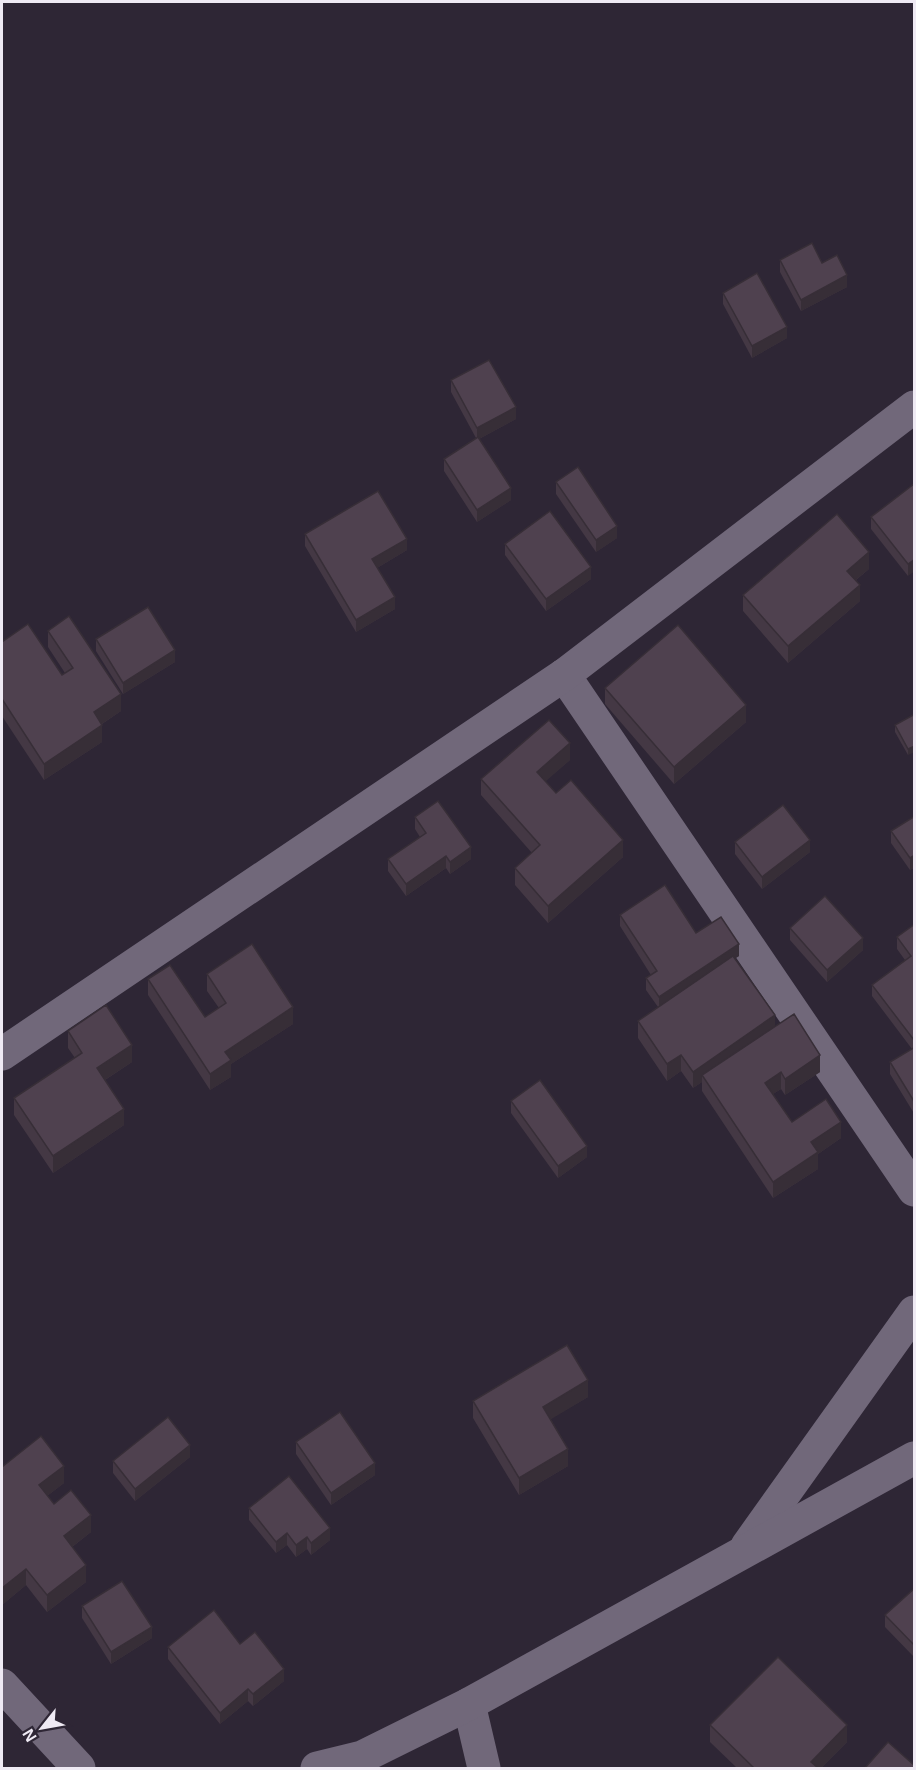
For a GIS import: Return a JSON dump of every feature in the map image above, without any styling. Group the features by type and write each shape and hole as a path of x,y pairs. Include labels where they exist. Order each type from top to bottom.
{"street":[{"path":"2,1054 564,675 915,407"},
{"path":"564,675 915,1190"},
{"path":"741,1554 915,1312"},
{"path":"317,1768 362,1757 469,1704 915,1458"},
{"path":"2,1685 79,1768"},
{"path":"469,1704 484,1768"}],"building":[{"path":"812,243 822,263 837,255 847,275 801,300 780,260"},
{"path":"757,273 787,327 752,346 723,293"},
{"path":"489,360 516,407 477,428 451,380"},
{"path":"478,437 511,488 477,510 444,459"},
{"path":"578,467 617,526 596,540 556,482"},
{"path":"914,484 915,559 908,564 871,517"},
{"path":"378,491 407,539 372,559 395,597 356,620 305,534"},
{"path":"550,511 591,567 546,599 505,544"},
{"path":"837,514 869,552 847,571 860,585 788,646 743,595"},
{"path":"148,607 175,650 123,683 96,639"},
{"path":"69,616 121,694 94,712 102,725 44,764 2,699 2,642 28,624 62,675 73,668 48,631"},
{"path":"678,625 746,705 674,767 605,688"},
{"path":"915,714 915,746 908,749 895,725"},
{"path":"549,720 570,743 537,772 556,793 571,780 623,840 548,906 515,868 540,845 481,779"},
{"path":"438,801 471,847 450,862 446,856 406,884 388,859 426,833 415,817"},
{"path":"783,805 810,840 762,877 735,842"},
{"path":"915,816 915,855 910,858 891,831"},
{"path":"665,885 696,933 721,917 739,944 659,997 646,978 657,971 620,915"},
{"path":"825,896 863,938 827,970 790,928"},
{"path":"915,924 914,1040 872,985 911,956 897,937"},
{"path":"252,944 293,1007 225,1052 231,1060 210,1074 148,979 170,965 205,1017 226,1003 207,974"},
{"path":"733,956 775,1015 693,1072 681,1055 667,1064 638,1021"},
{"path":"106,1005 132,1045 97,1068 124,1109 53,1156 14,1098 82,1053 68,1031"},
{"path":"794,1014 820,1055 785,1079 781,1072 765,1083 792,1122 826,1099 841,1122 811,1142 818,1152 773,1182 702,1075"},
{"path":"915,1047 915,1103 890,1062"},
{"path":"540,1080 587,1146 558,1166 511,1101"},
{"path":"567,1345 588,1380 543,1407 568,1449 519,1478 473,1401"},
{"path":"340,1412 375,1463 331,1493 296,1442"},
{"path":"168,1417 190,1445 135,1489 113,1461"},
{"path":"41,1436 64,1466 39,1485 54,1504 71,1490 91,1515 64,1536 86,1565 47,1595 26,1569 2,1588 2,1467"},
{"path":"289,1476 330,1528 311,1543 307,1537 296,1545 287,1533 276,1542 249,1508"},
{"path":"122,1581 152,1627 111,1652 82,1606"},
{"path":"915,1588 915,1646 885,1615"},
{"path":"214,1610 240,1644 255,1632 284,1669 253,1694 248,1689 220,1713 168,1647"},
{"path":"778,1657 847,1725 811,1762 818,1768 754,1768 710,1725"},
{"path":"888,1742 915,1766 914,1768 865,1768"}]}
